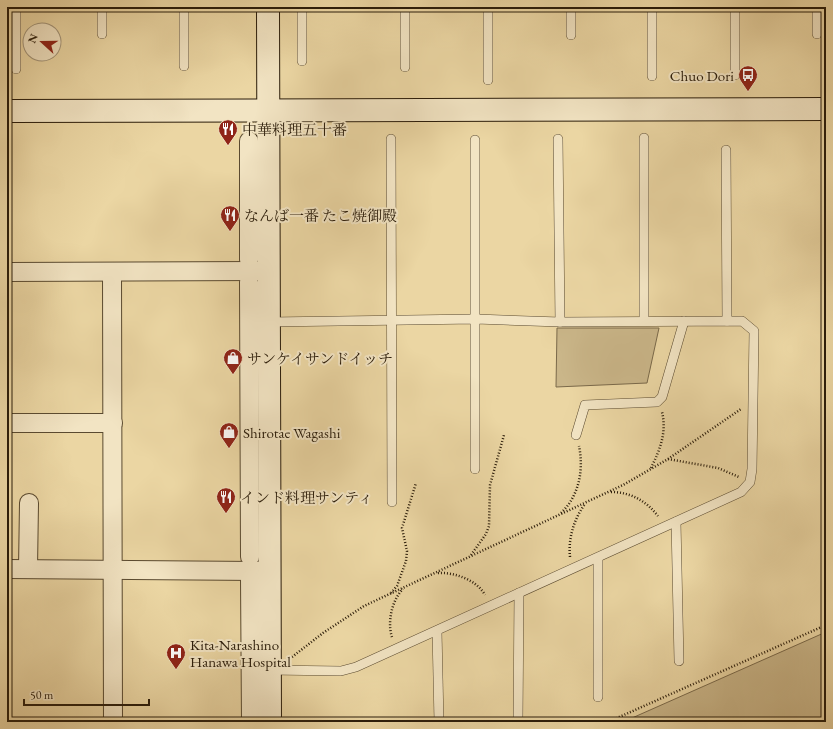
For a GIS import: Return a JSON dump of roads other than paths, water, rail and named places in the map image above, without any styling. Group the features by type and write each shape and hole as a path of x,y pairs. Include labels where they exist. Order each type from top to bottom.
{"street":[{"path":"268,7 271,571 270,722"},
{"path":"7,112 826,109"},
{"path":"249,141 250,260"},
{"path":"7,272 269,271"},
{"path":"112,272 113,722"},
{"path":"249,282 250,557"},
{"path":"7,422 113,422"},
{"path":"28,569 30,503"},
{"path":"7,569 113,568 271,571"},
{"path":"250,580 251,722"}],"lane":[{"path":"16,7 16,69"},
{"path":"102,7 102,34"},
{"path":"184,7 184,66"},
{"path":"302,7 302,60"},
{"path":"404,67 405,7"},
{"path":"488,7 488,80"},
{"path":"571,7 571,35"},
{"path":"652,7 652,76"},
{"path":"735,7 735,75"},
{"path":"817,7 817,34"},
{"path":"644,138 644,321"},
{"path":"390,139 392,502"},
{"path":"558,139 560,322"},
{"path":"475,140 475,469"},
{"path":"726,150 727,321"},
{"path":"270,322 476,319 560,322 742,321 754,332 755,399 752,469 750,482 741,492 356,667 341,670 270,670"},
{"path":"577,438 584,405 657,402 662,397 684,321"},
{"path":"676,522 679,660"},
{"path":"598,558 598,697"},
{"path":"518,722 519,593"},
{"path":"437,631 439,722"}],"place":[{"name":"Chuo Dori","path":"748,92"},
{"name":"中華料理五十番","path":"228,146"},
{"name":"なんば一番 たこ焼御殿","path":"230,232"},
{"name":"サンケイサンドイッチ","path":"233,375"},
{"name":"Shirotae Wagashi","path":"229,449"},
{"name":"インド料理サンティ","path":"226,514"},
{"name":"Kita-Narashino Hanawa Hospital","path":"176,670"}]}
